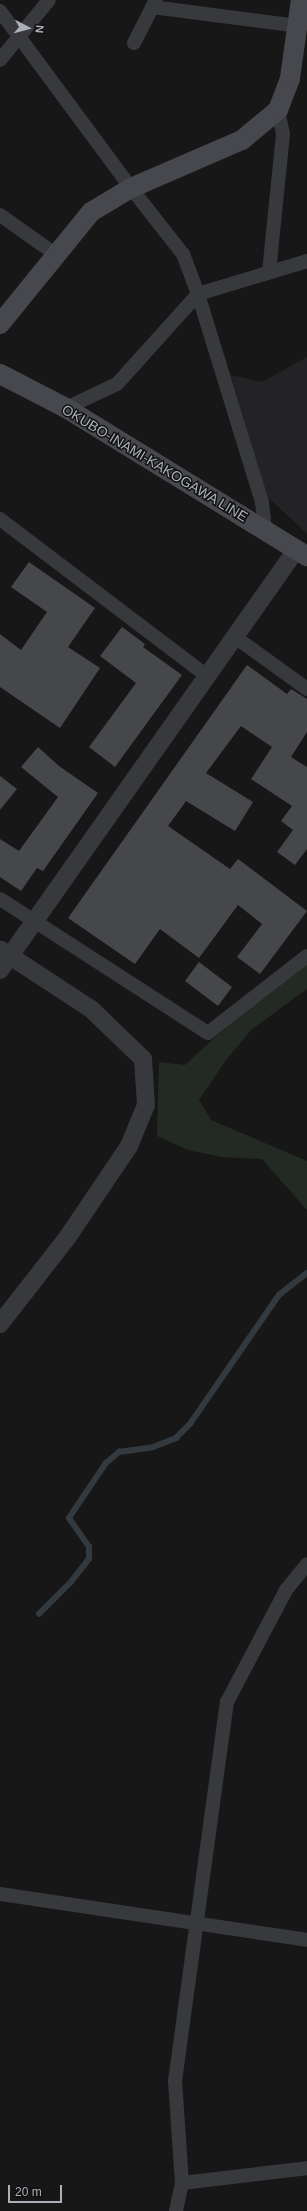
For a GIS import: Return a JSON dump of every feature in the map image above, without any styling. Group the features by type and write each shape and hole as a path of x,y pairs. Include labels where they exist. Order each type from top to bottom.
{"main road":[{"path":"0,324 55,254 91,212 131,188 242,140 278,110 290,78 301,0"},
{"name":"OKUBO-INAMI-KAKOGAWA LINE","path":"0,374 66,408 301,553"}],"street":[{"path":"0,60 50,0"},
{"path":"134,43 154,4 298,26"},
{"path":"0,11 131,188 183,254 198,294 262,502 265,530"},
{"path":"269,272 283,134 278,110"},
{"path":"0,215 55,254"},
{"path":"66,408 117,384 198,294 307,261"},
{"path":"0,519 207,676"},
{"path":"0,970 5,952 36,921 235,637 301,553"},
{"path":"235,637 307,688"},
{"path":"0,899 208,1033 307,956"},
{"path":"0,1324 67,1238 129,1146 146,1105 143,1059 91,1009 5,952"},
{"path":"176,2211 182,2183 175,2080 195,1922 227,1702 286,1590 307,1564"},
{"path":"0,1894 195,1922 307,1940"},
{"path":"182,2183 307,2168"}],"shaded area":[{"path":"307,357 307,534 267,496 231,375 262,382"},
{"path":"307,964 307,989 251,1030 226,1060 199,1100 211,1120 307,1161 307,1210 262,1159 222,1157 188,1150 157,1136 159,1062 185,1065 214,1038"}],"building":[{"path":"29,562 95,608 68,647 100,668 60,728 0,687 0,634 21,650 47,612 11,587"},
{"path":"122,627 145,644 143,647 182,675 115,767 89,747 136,683 100,656"},
{"path":"247,665 287,694 291,689 307,699 307,732 291,757 307,767 307,849 295,865 277,852 293,830 281,821 292,806 251,779 272,747 241,726 206,773 253,802 235,831 186,801 168,826 230,869 238,859 307,911 260,974 237,957 262,924 238,905 199,958 160,929 135,964 68,918"},
{"path":"38,747 59,766 98,793 43,871 37,868 21,891 0,877 0,839 19,851 58,797 21,767"},
{"path":"0,776 17,789 0,810"},
{"path":"199,962 232,987 218,1006 185,981"}],"waterway":[{"path":"39,1614 71,1582 89,1559 89,1547 69,1518 106,1463 119,1452 153,1447 176,1438 190,1424 279,1295 307,1273"}]}
